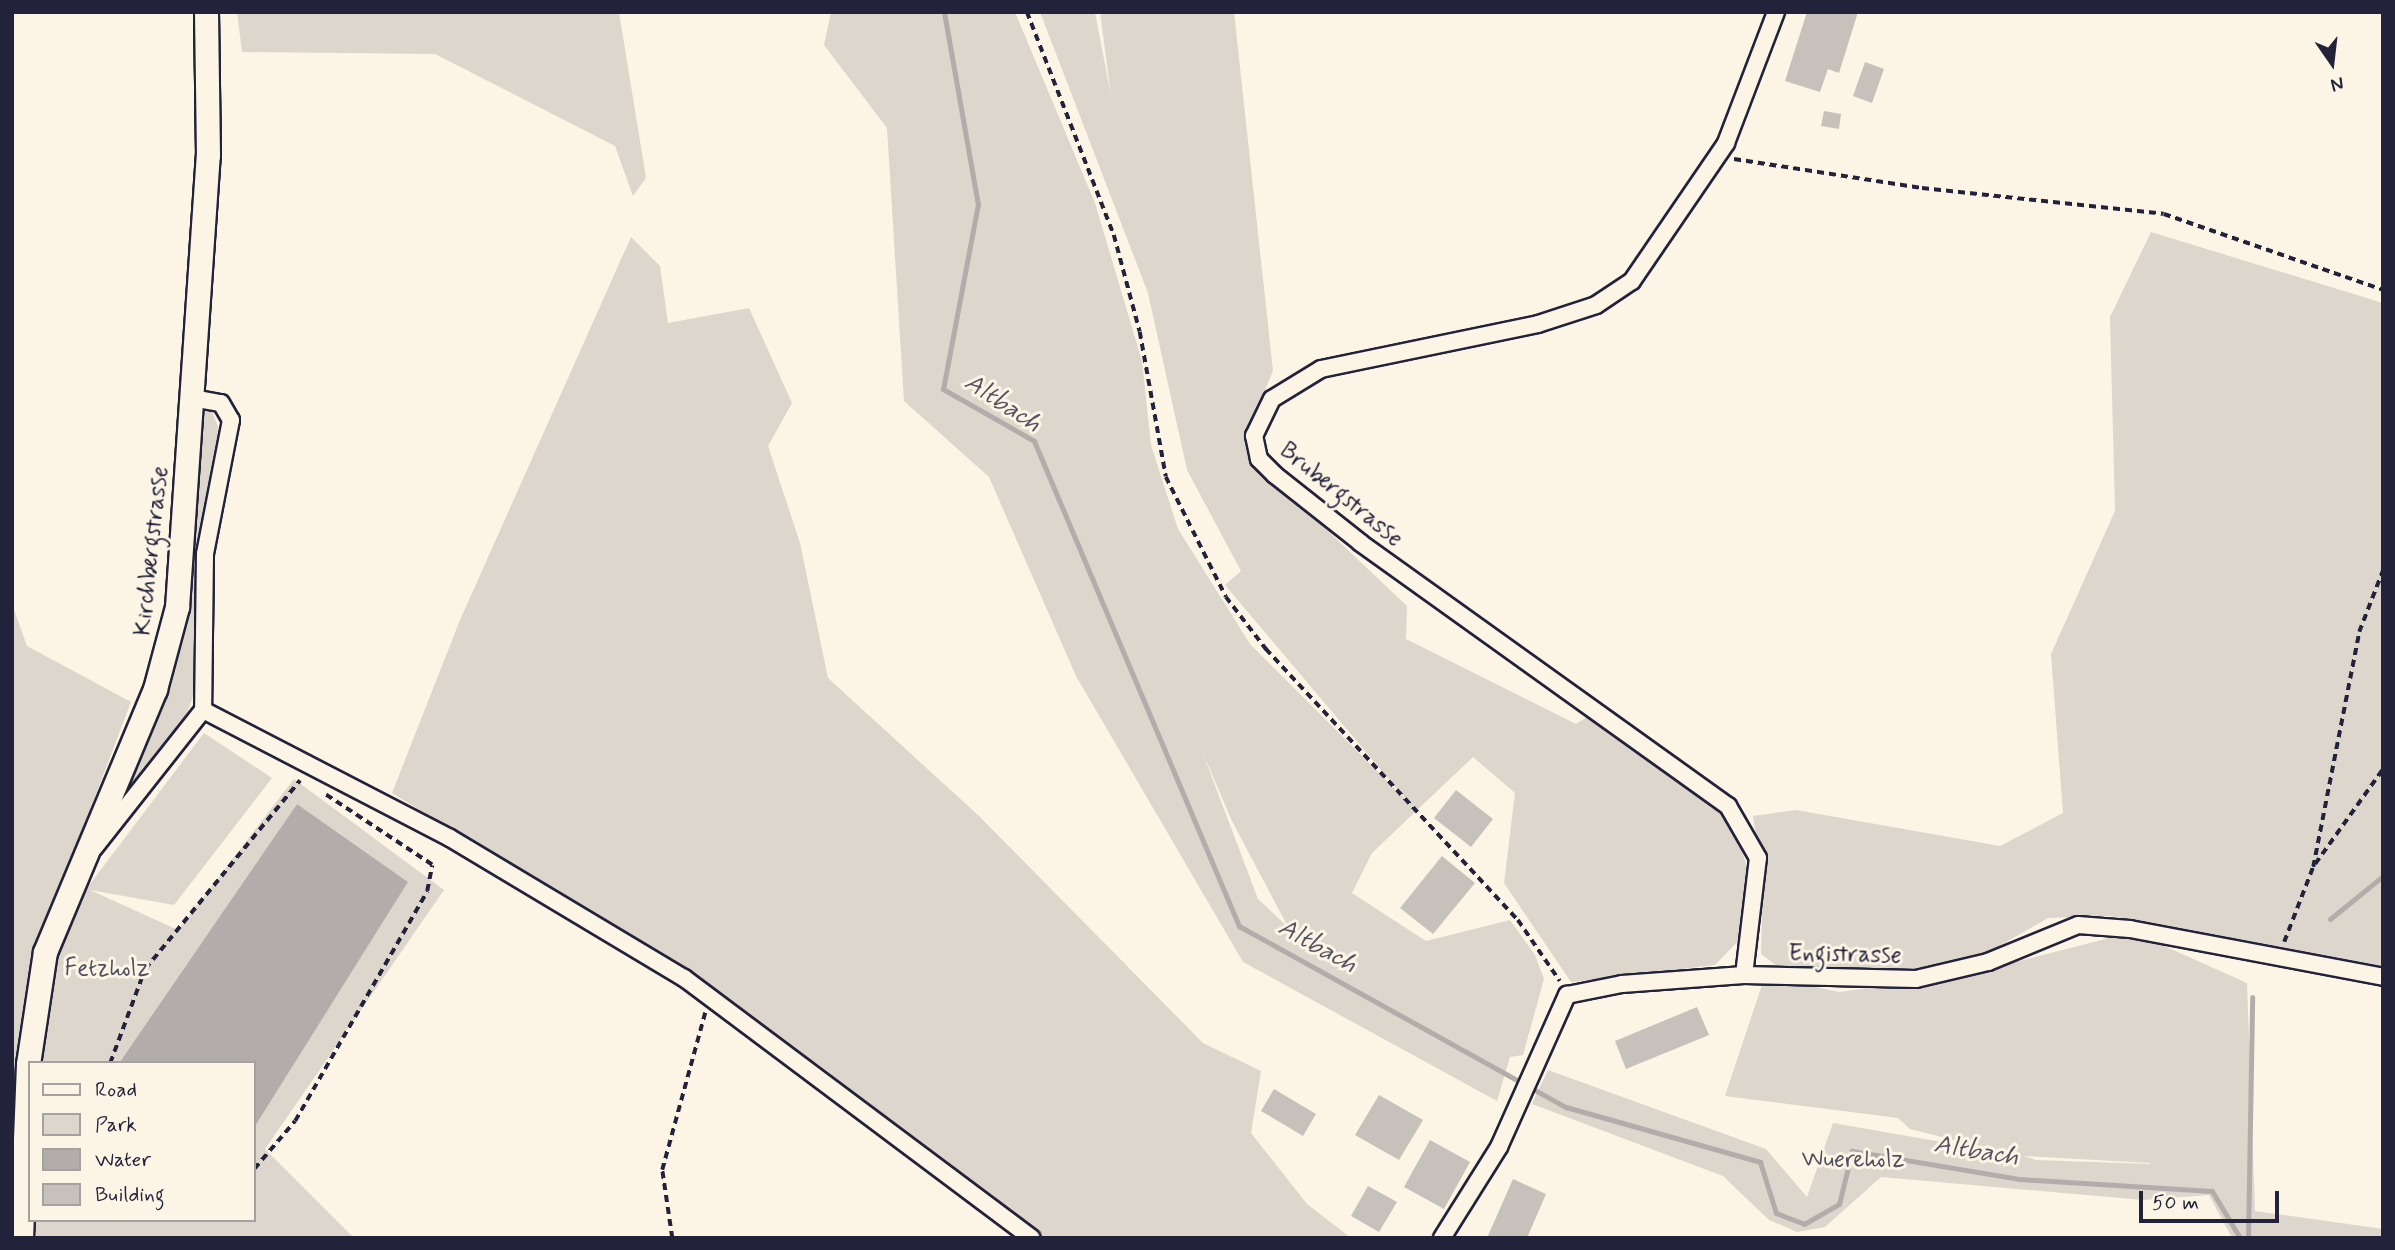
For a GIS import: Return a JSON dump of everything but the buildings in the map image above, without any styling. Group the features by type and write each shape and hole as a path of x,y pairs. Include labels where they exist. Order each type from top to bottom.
{"main road":[{"name":"Kirchbergstrasse","path":"31,1061 34,1007 45,952 172,637 192,398 211,88 206,12"},
{"name":"Kirchbergstrasse","path":"21,1238 28,1114"}],"street":[{"name":"Brubergstrasse","path":"1744,975 1758,858 1728,806 1350,535 1275,475 1259,458 1254,436 1272,398 1321,369 1538,324 1613,296 1657,251 1718,155 1776,12"},
{"path":"79,868 203,710 205,554 231,420 221,403 192,398"},
{"path":"203,710 450,838 709,998 1032,1238"},
{"name":"Engistrasse","path":"1567,995 1622,984 1744,975 1916,979 1988,962 2078,925 2130,929 2279,960 2383,977"},
{"path":"1443,1238 1523,1094 1567,995"}],"path":[{"path":"1027,12 1114,235 1166,477 1220,586 1266,649 1518,919 1553,963 1567,995"},
{"path":"1718,155 1783,170 2164,214 2383,290"},
{"path":"2279,960 2313,867 2356,645 2383,570"},
{"path":"2313,867 2383,769"},
{"path":"111,1061 145,970 301,779 432,865 427,891 295,1121 256,1167"},
{"path":"673,1238 662,1170 709,998"}],"green space":[{"path":"237,12 619,12 646,178 633,196 615,146 435,54 242,52"},
{"path":"831,12 1015,12 1095,203 1142,361 1151,445 1178,529 1250,644 1409,803 1225,585 1241,571 1187,470 1148,293 1040,12 1095,12 1111,96 1100,12 1234,12 1273,371 1248,431 1253,460 1407,606 1406,639 1576,724 1592,714 1681,771 1734,827 1752,882 1744,935 1715,965 1571,982 1504,883 1515,793 1473,757 1372,853 1352,893 1426,941 1510,920 1535,955 1544,979 1523,1055 1510,1057 1497,1101 1243,962 1076,676 989,477 904,401 887,128 824,45","holes":["1202,751 1232,821 1288,927 1258,899"]},
{"path":"2151,232 2383,303 2383,967 2265,955 2262,944 2111,916 2048,918 1987,953 1895,974 1785,972 1761,954 1763,878 1753,816 1796,810 2000,846 2063,813 2051,654 2115,511 2110,317"},
{"path":"631,237 660,266 668,323 749,308 792,403 768,446 800,543 828,678 979,816 1203,1043 1261,1071 1251,1133 1307,1204 1351,1238 1042,1238 819,1065 622,934 392,793 460,620"},
{"path":"211,409 224,442 208,493 200,556 195,690 187,714 104,831 172,673 186,606 200,414"},
{"name":"Fetzholz","path":"12,604 27,646 131,702 64,878 87,888 204,733 272,778 174,905 90,890 178,930 294,779 444,890 265,1149 354,1238 12,1238","holes":["297,804 408,882 256,1125 256,1222 28,1222 28,1061 123,1061"]},
{"name":"Wuereholz","path":"2133,932 2247,983 2255,1211 2383,1229 2383,1238 2232,1238 2209,1195 2143,1200 1881,1177 1825,1227 1797,1232 1769,1220 1723,1176 1532,1104 1548,1070 1766,1149 1807,1197 1833,1123 2005,1153 1910,1129 1898,1118 1725,1096 1765,976 1839,992 1969,974","holes":["2024,1156 2150,1163 2036,1160"]}],"water":[{"path":"297,804 408,882 256,1125 256,1061 121,1061"}],"waterway":[{"name":"Altbach","path":"944,12 978,204 943,389 1034,441 1239,926 1566,1107 1760,1162 1776,1213 1804,1224 1839,1204 1852,1151 2019,1179 2212,1191 2240,1238"},
{"path":"2330,919 2383,876"},
{"path":"2248,1238 2252,997"}]}
